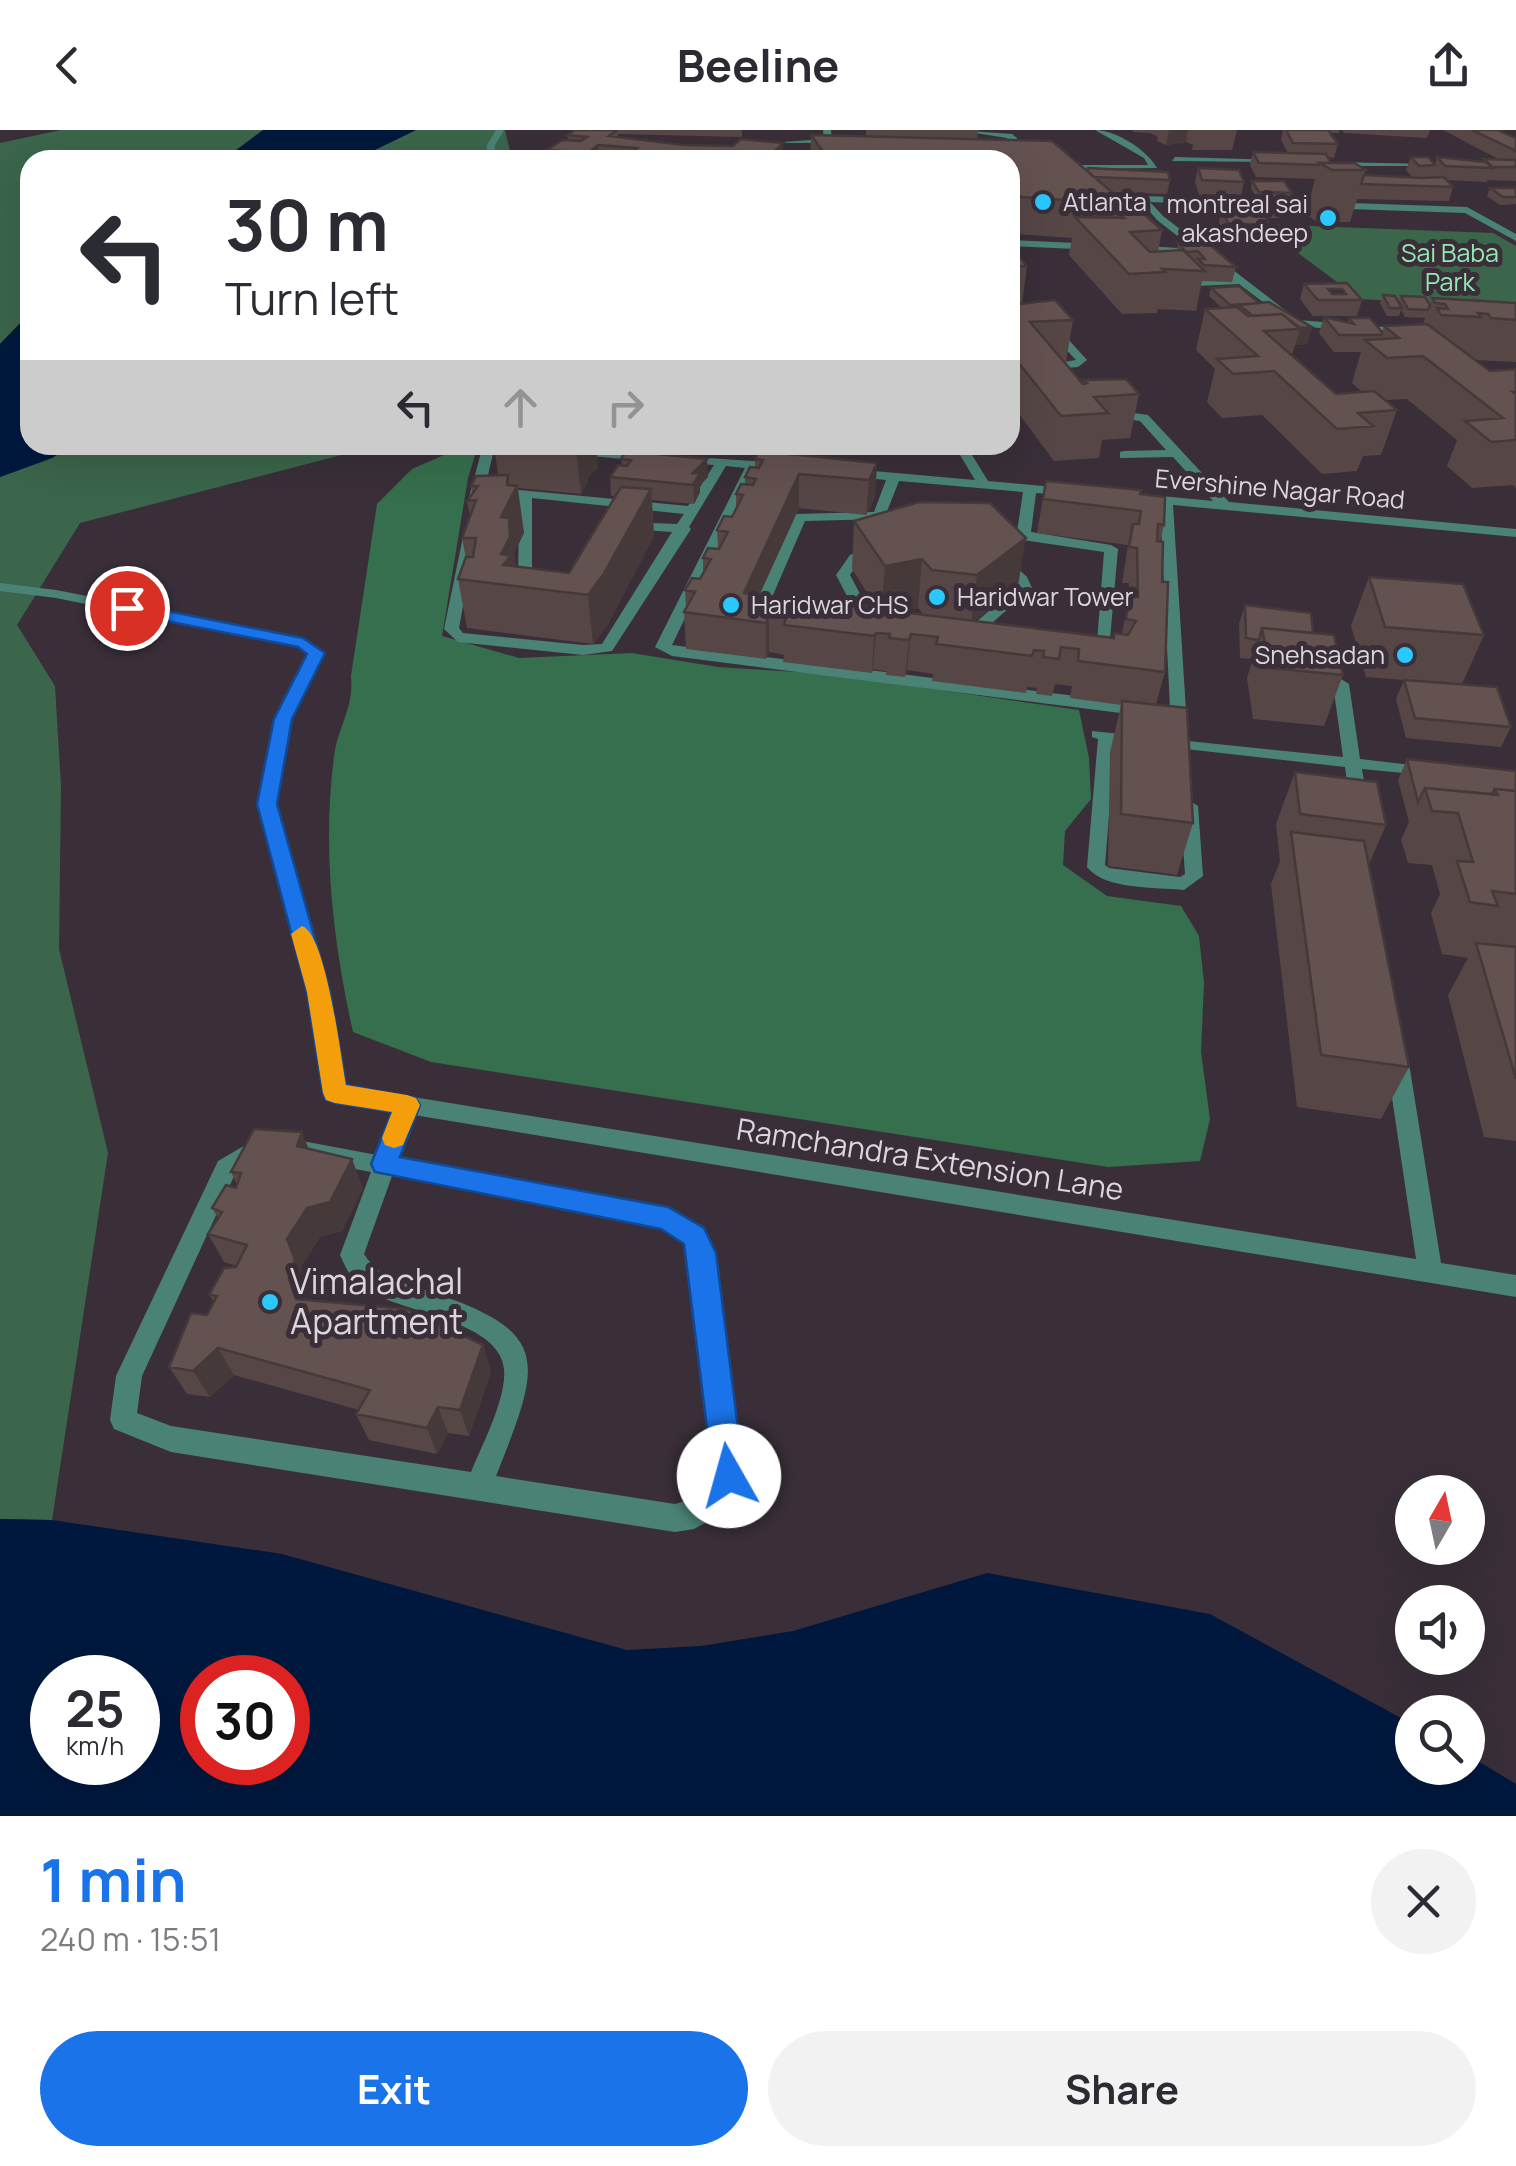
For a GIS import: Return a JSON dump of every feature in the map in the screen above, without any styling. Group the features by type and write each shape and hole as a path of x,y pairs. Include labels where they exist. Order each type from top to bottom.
{"street":[{"path":"762,130 779,150"},
{"path":"827,130 828,141"},
{"path":"960,130 1010,136 1014,138 1013,148 1038,151"},
{"path":"1042,168 1153,168 1146,157 1099,130"},
{"path":"774,143 828,141 841,150"},
{"path":"1056,155 1059,168"},
{"path":"1176,159 1286,162"},
{"path":"1324,164 1439,167"},
{"path":"1424,333 1295,323 1224,270 1142,199 1467,210 1516,238"},
{"path":"1145,218 1160,218"},
{"path":"1165,245 1184,236"},
{"path":"1020,243 1106,247"},
{"path":"1128,245 1165,245 1204,252"},
{"path":"1165,245 1204,258 1224,270 1235,283 1199,284 1165,245"},
{"path":"1020,335 1063,340 1082,360 1078,364 1038,370 1050,384"},
{"path":"1100,414 1144,418 1226,506"},
{"path":"1124,455 1177,453"},
{"path":"486,455 451,628 458,637 582,650 606,648 684,529 722,462"},
{"path":"626,455 789,468"},
{"path":"966,455 983,484"},
{"path":"754,465 664,646 672,651 1168,714 1178,711 1166,501"},
{"path":"842,472 1088,494"},
{"path":"780,626 760,624 756,618 800,517 879,516 894,476"},
{"path":"939,500 944,480"},
{"path":"478,488 694,512"},
{"path":"1030,488 1024,532 1028,536 1111,550 1103,659 1090,660"},
{"path":"525,494 528,606"},
{"name":"Evershine Nagar Road","path":"1127,497 1516,533"},
{"path":"884,504 902,506"},
{"path":"1008,514 1026,516"},
{"path":"614,543 624,526 634,524 684,529"},
{"path":"891,544 856,556 845,566 843,576 864,614 898,621"},
{"path":"934,625 980,626 1025,588 1022,580 988,548"},
{"name":"Ramchandra Extension Lane","path":"0,587 56,594 303,643 316,653 283,719 267,804 318,992 335,1093 1516,1286"},
{"path":"855,635 864,614"},
{"path":"948,645 952,627"},
{"path":"1341,684 1361,821"},
{"path":"1186,763 1194,876 1184,884 1104,874 1096,867 1103,735 1186,763 1352,763 1443,774"},
{"path":"1394,1033 1430,1272"},
{"path":"407,1105 352,1255 368,1280 462,1314 502,1338 518,1364 516,1383 479,1486"},
{"path":"281,1146 384,1164 668,1219 694,1236 702,1253 729,1476 716,1502 694,1518 675,1518 171,1439 123,1420 129,1376 226,1168 257,1149 281,1146"}],"green space":[{"path":"61,130 263,130 236,150 20,150 20,323 0,344 0,143"},
{"path":"416,130 505,130 510,150 375,150"},
{"name":"Sai Baba Park","path":"1259,224 1493,233 1516,246 1516,307 1360,299"},
{"path":"342,455 80,523 17,625 55,686 61,786 59,949 108,1153 52,1520 0,1519 0,477 52,458"},
{"path":"444,455 475,455 442,636 519,658 632,653 718,667 828,674 1079,710 1089,758 1091,799 1065,831 1063,865 1107,896 1181,906 1199,936 1204,983 1201,1052 1210,1119 1200,1161 1108,1167 431,1062 353,1032 332,895 331,792 336,746 350,698 377,504 412,469"}],"water":[{"path":"263,130 416,130 375,150 236,150"},
{"path":"20,323 20,455 57,455 0,477 0,344"},
{"path":"0,1519 52,1520 282,1554 627,1650 701,1646 793,1631 987,1573 1210,1614 1395,1715 1395,1785 1485,1785 1485,1765 1516,1784 1516,1816 0,1816"}],"building":[{"path":"575,130 617,130 609,136 684,145 733,146 741,139 783,143 776,150 635,150 637,148 598,145 592,150 547,150 562,140 581,141 587,137 567,135"},
{"path":"1286,130 1328,130 1338,144 1293,143"},
{"path":"1472,130 1498,130 1516,138 1516,151"},
{"path":"811,135 1052,141 1126,204 1021,197 1020,150 822,150"},
{"path":"1253,152 1326,154 1331,163 1259,163"},
{"path":"1411,157 1428,157 1435,165 1419,166"},
{"path":"1437,157 1486,162 1492,168 1445,166"},
{"path":"1484,159 1516,160 1516,167 1492,167"},
{"path":"1320,163 1354,163 1366,170 1332,170"},
{"path":"1088,168 1168,172 1170,180 1094,177"},
{"path":"1198,168 1239,170 1244,182 1202,180"},
{"path":"1364,175 1444,177 1453,187 1361,184"},
{"path":"1252,181 1284,181 1292,193 1259,192"},
{"path":"1490,188 1516,188 1516,197 1503,197"},
{"path":"1248,198 1279,199 1286,211 1258,209"},
{"path":"1222,208 1262,209 1269,225 1228,223"},
{"path":"1144,214 1162,230 1130,232 1150,252 1183,250 1205,271 1162,269 1165,272 1129,274 1075,217 1124,218 1120,215"},
{"path":"1178,243 1209,244 1236,267 1204,265 1198,259 1205,259 1198,251 1186,252"},
{"path":"1347,283 1362,300 1318,300 1304,284","holes":["1328,289 1342,289 1346,294 1332,294"]},
{"path":"1239,286 1259,303 1230,305 1211,288"},
{"path":"1383,295 1395,296 1402,308 1390,308"},
{"path":"1401,296 1425,297 1430,305 1428,310 1408,309"},
{"path":"1432,298 1516,303 1516,320 1478,313 1481,317 1441,315 1437,308 1448,309"},
{"path":"1055,300 1073,320 1030,322 1083,384 1087,383 1084,380 1126,379 1139,394 1094,397 1108,413 1061,416 1020,365 1020,304"},
{"path":"1269,302 1312,327 1300,328 1282,314 1253,316 1239,305"},
{"path":"1237,307 1248,316 1282,314 1300,329 1264,331 1336,394 1374,391 1397,410 1358,413 1373,426 1337,429 1274,371 1233,374 1217,359 1258,356 1205,309"},
{"path":"1324,317 1354,324 1349,318 1370,318 1382,332 1339,335"},
{"path":"1427,324 1490,371 1516,369 1516,440 1491,442 1465,421 1503,418 1423,356 1387,358 1365,340 1399,338 1384,326"},
{"path":"624,455 666,455 707,459 693,473 700,473 693,485 610,477 618,465 627,466 631,460 621,459"},
{"path":"757,455 798,455 877,463 869,480 799,474 744,593 1114,638 1114,633 1128,635 1136,621 1126,619 1130,595 1138,597 1137,548 1129,547 1133,524 1139,524 1141,511 1043,499 1046,481 1141,490 1140,494 1165,497 1164,525 1158,524 1157,541 1163,542 1162,582 1168,582 1165,672 1078,661 1079,649 1061,647 1059,659 1043,657 1044,651 1034,650 1032,656 936,644 938,637 911,634 909,640 889,638 890,634 874,636 784,625 786,618 769,616 766,623 684,612 695,592 685,590 692,578 700,579 711,559 703,558 708,548 719,549 728,532 717,530 724,516 732,517 743,495 736,494 741,484 753,485 756,479 745,477 750,467 759,468 763,460 755,459"},
{"path":"508,475 507,485 517,486 501,517 509,518 510,537 501,554 511,556 503,565 569,573 621,487 651,489 588,595 458,579 466,557 473,557 476,538 462,538 476,500 467,501 478,486 471,486 476,476"},
{"path":"919,502 990,503 1026,538 977,575 932,570 922,559 885,566 854,521"},
{"path":"1369,577 1463,584 1484,635 1385,627"},
{"path":"1245,605 1311,613 1313,633 1262,628 1259,640 1246,638"},
{"path":"1262,628 1334,635 1343,675 1269,668"},
{"path":"1404,680 1497,687 1511,727 1415,718"},
{"path":"1122,701 1187,708 1193,823 1121,814"},
{"path":"1407,759 1516,771 1516,791 1495,789 1492,794 1425,788 1418,802"},
{"path":"1295,772 1377,782 1386,825 1300,814"},
{"path":"1425,788 1498,795 1495,789 1516,791 1516,894 1492,891 1498,906 1470,902 1457,861 1473,862 1458,813 1432,811"},
{"path":"1291,832 1364,841 1409,1067 1321,1055"},
{"path":"1476,943 1516,947 1516,1079"},
{"name":"Vimalachal Apartment","path":"254,1129 302,1132 297,1146 352,1159 330,1202 307,1208 287,1239 295,1259 289,1279 296,1299 407,1309 483,1345 460,1410 438,1407 427,1428 356,1414 370,1390 218,1348 193,1371 169,1367 191,1313 207,1315 217,1296 209,1295 224,1268 236,1267 247,1245 208,1234 222,1212 212,1208 226,1185 236,1188 241,1173 231,1172"}],"slow traffic":[{"path":"302,934 318,992 335,1093 407,1105 394,1138"}],"place":[{"name":"Atlanta","path":"1043,202"},
{"name":"montreal sai akashdeep","path":"1328,218"},
{"name":"Haridwar Tower","path":"937,597"},
{"name":"Haridwar CHS","path":"731,605"},
{"name":"Snehsadan","path":"1405,655"},
{"name":"Vimalachal Apartment","path":"270,1302"}],"route":[{"path":"127,608 303,643 316,653 283,719 267,804 318,992 335,1093 407,1105 384,1164 668,1219 686,1228 702,1253 729,1476"}]}
